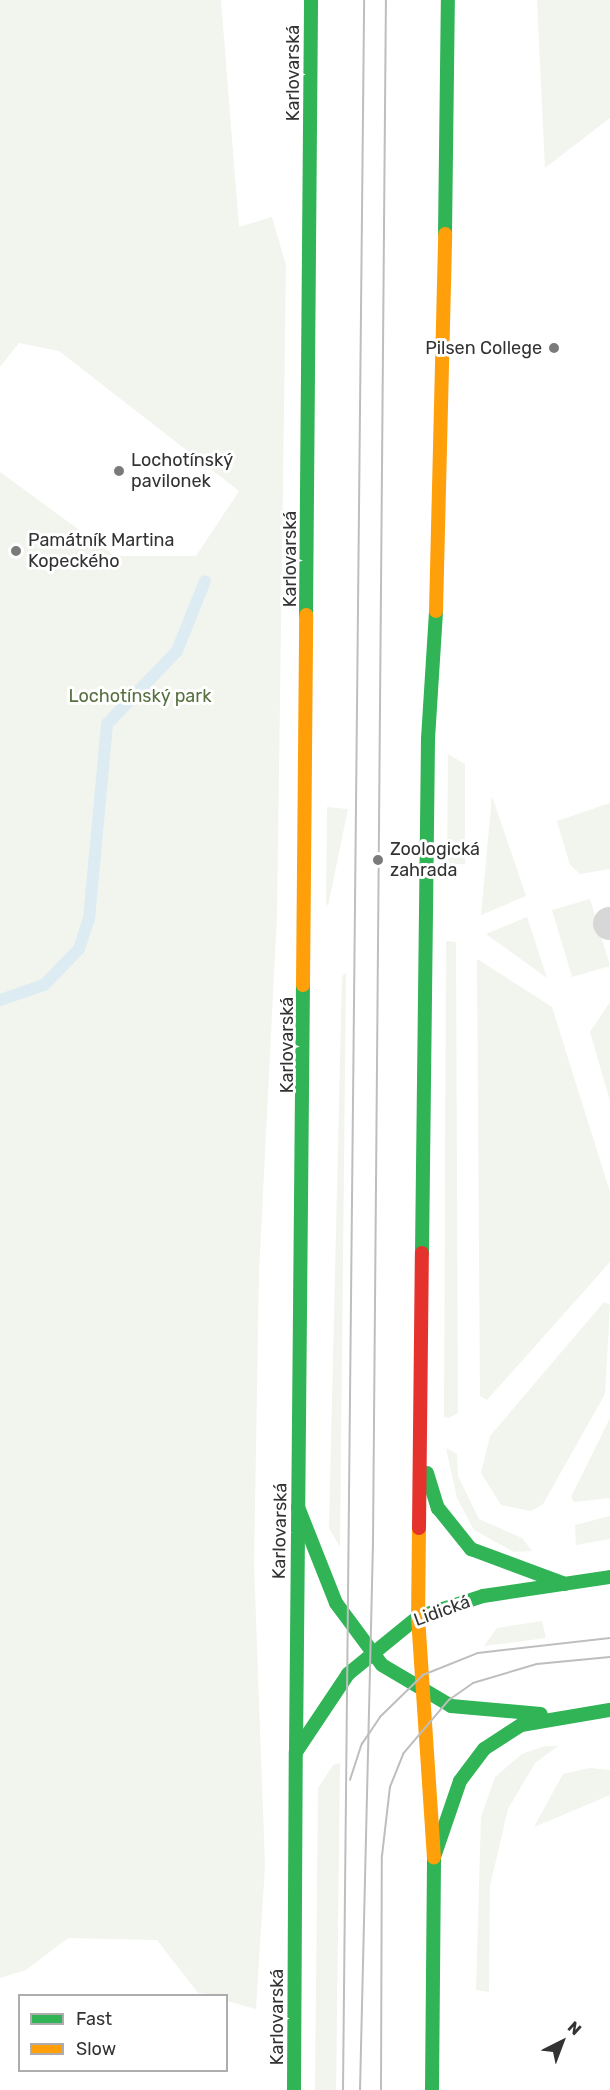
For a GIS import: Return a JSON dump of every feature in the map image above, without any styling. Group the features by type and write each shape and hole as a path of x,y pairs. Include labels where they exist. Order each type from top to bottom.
{"main road":[{"name":"Karlovarská","path":"294,2090 311,0"},
{"path":"432,2090 434,1857 429,1738 418,1617 419,1434 428,740 440,554 448,0"},
{"path":"419,1434 438,1508 451,1531 471,1548 564,1584"},
{"path":"298,1507 336,1604 370,1653 425,1695 452,1706 505,1713 582,1715"},
{"name":"Lidická","path":"296,1752 348,1674 370,1653 418,1617 483,1596 610,1577"},
{"path":"434,1857 460,1781 484,1749 521,1725 610,1710"}],"green space":[{"name":"Lochotínský park","path":"0,0 221,0 239,227 272,217 286,265 277,915 259,1273 254,1564 265,1866 256,2009 228,2001 228,1994 198,1993 157,1940 68,1938 26,1970 0,1978 0,472 115,556 196,556 239,491 59,351 19,343 0,367"},
{"path":"537,0 610,0 610,118 545,168"},
{"path":"448,754 465,764 465,864 447,864"},
{"path":"492,796 526,896 481,915"},
{"path":"610,803 610,869 580,874 570,865 557,821"},
{"path":"327,807 348,809 328,906 326,903"},
{"path":"590,899 610,966 572,977 552,910"},
{"path":"527,917 547,978 486,934"},
{"path":"446,941 456,942 458,1413 449,1418 444,1417"},
{"path":"477,959 552,1007 610,1192 610,1262 487,1400 480,1396"},
{"path":"346,973 340,1547 329,1528 342,976"},
{"path":"610,1002 610,1101 590,1032"},
{"path":"604,1302 610,1305 605,1394 543,1504 531,1511 501,1505 481,1473 490,1436"},
{"path":"610,1418 610,1498 574,1502 571,1497"},
{"path":"446,1448 457,1454 458,1476 479,1519 522,1538 532,1551 514,1552 474,1530 457,1498"},
{"path":"610,1516 610,1539 576,1545 575,1525"},
{"path":"542,1621 546,1638 484,1646 497,1628"},
{"path":"545,1746 558,1746 535,1763 508,1809 490,1886 489,1992 476,1990 481,1817 495,1777 522,1754"},
{"path":"340,1763 336,2090 315,2090 318,1788 333,1765"},
{"path":"590,1768 610,1770 610,1795 534,1827 563,1774"}],"waterway":[{"path":"0,1000 44,985 79,949 89,919 107,724 177,651 205,581"}],"tram line":[{"path":"343,2090 364,0"},
{"path":"360,2090 373,1543 386,0"},
{"path":"350,1780 362,1744 380,1717 423,1675 478,1653 610,1638"},
{"path":"381,2090 382,1856 390,1787 403,1754 449,1700 473,1683 537,1664 610,1657"}],"traffic: fast":[{"path":"306,615 311,0"},
{"path":"445,234 448,0"},
{"path":"422,1253 428,739 436,611"},
{"path":"296,1752 303,985"},
{"path":"427,1473 438,1508 471,1549 565,1584"},
{"path":"298,1507 336,1603 382,1665 451,1706 541,1714"},
{"path":"294,2090 296,1752 348,1674 418,1617 483,1596 610,1577"},
{"path":"432,2090 434,1857 460,1781 484,1749 521,1725 610,1710"}],"traffic: slow":[{"path":"436,611 445,234"},
{"path":"303,985 306,615"},
{"path":"419,1528 418,1617 434,1857"}],"traffic: jam":[{"path":"419,1528 422,1253"}],"place":[{"name":"Pilsen College","path":"554,348"},
{"name":"Lochotínský pavilonek","path":"119,471"},
{"name":"Památník Martina Kopeckého","path":"16,551"},
{"name":"Zoologická zahrada","path":"378,860"}]}
